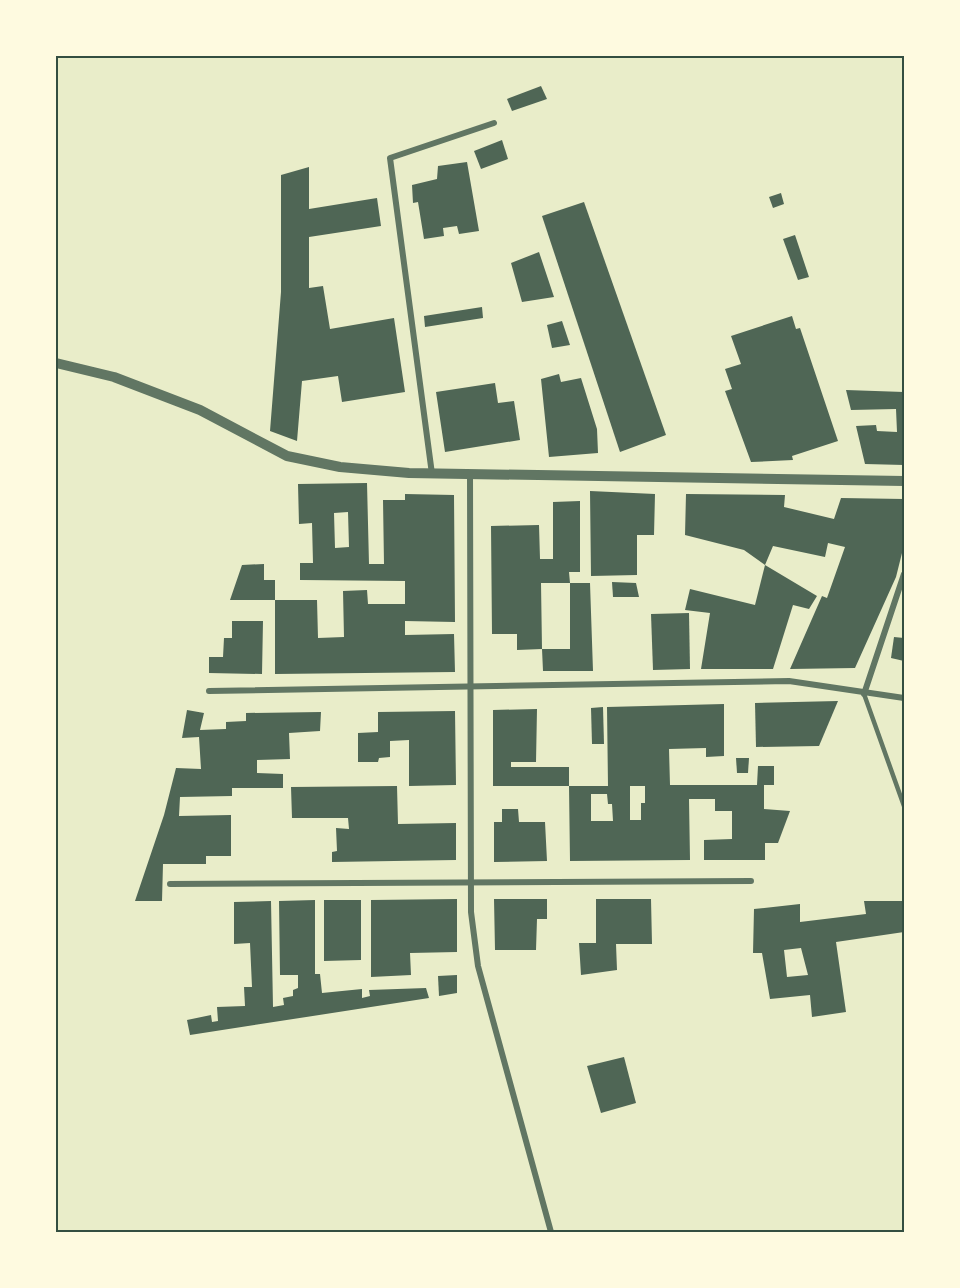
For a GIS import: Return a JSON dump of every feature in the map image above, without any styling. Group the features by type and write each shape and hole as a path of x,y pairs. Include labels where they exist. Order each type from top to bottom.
{"street":[{"path":"432,474 390,158 494,123"},
{"path":"56,363 114,376 200,410 287,456 340,467 432,474 904,481"},
{"path":"470,474 471,912 478,966 551,1233"},
{"path":"864,694 904,574"},
{"path":"209,691 789,681 864,694 904,698"},
{"path":"170,884 751,880"}],"lane":[{"path":"864,694 904,806"}],"building":[{"path":"541,86 547,99 512,111 507,99"},
{"path":"502,140 508,159 481,169 474,151"},
{"path":"467,162 479,231 459,234 457,226 443,228 444,236 424,239 418,202 413,203 412,185 437,179 438,166"},
{"path":"309,167 309,209 377,198 381,226 309,237 309,288 323,286 330,329 394,318 405,392 342,402 338,376 302,381 297,441 270,431 281,292 281,175"},
{"path":"781,193 784,204 773,208 769,197"},
{"path":"584,202 666,435 620,452 542,216"},
{"path":"795,235 809,277 798,280 783,239"},
{"path":"539,252 554,297 522,302 511,263"},
{"path":"482,307 483,318 425,327 424,316"},
{"path":"792,316 796,329 800,328 838,441 792,456 793,460 751,462 725,391 732,389 725,369 741,364 731,336"},
{"path":"562,321 570,345 552,348 547,325"},
{"path":"559,374 561,382 581,378 597,429 598,453 549,457 541,379"},
{"path":"495,383 498,403 514,401 520,440 445,452 436,392"},
{"path":"846,390 904,392 904,465 865,464 856,426 876,425 877,431 897,432 896,409 851,410"},
{"path":"367,483 369,564 384,564 383,500 405,500 405,494 454,495 455,622 405,621 405,635 454,634 455,672 275,674 275,600 317,600 318,638 344,637 343,591 367,590 368,604 405,604 405,581 300,580 300,563 313,563 312,523 299,524 298,484","holes":["348,512 349,547 335,548 334,513"]},
{"path":"590,491 655,494 654,535 637,535 637,575 591,576"},
{"path":"686,494 785,495 784,507 834,519 841,498 904,499 904,545 896,577 855,668 790,669 822,596 827,598 845,547 828,543 825,557 773,546 765,565 744,550 685,535"},
{"path":"580,501 580,572 569,572 570,583 541,583 542,649 517,650 517,634 492,634 491,526 539,525 540,559 553,559 553,502"},
{"path":"264,564 264,580 275,580 275,600 230,600 242,565"},
{"path":"765,565 817,596 809,609 793,605 773,669 701,669 710,613 685,610 690,589 755,605"},
{"path":"612,582 636,583 639,597 613,597"},
{"path":"570,583 590,583 593,671 543,671 542,649 570,649"},
{"path":"689,613 690,669 653,670 651,614"},
{"path":"232,621 263,621 262,674 209,673 209,657 223,657 224,638 232,638"},
{"path":"894,637 904,638 904,661 891,658"},
{"path":"838,701 819,746 756,747 755,703"},
{"path":"724,704 724,756 706,757 706,748 669,749 670,785 757,785 758,766 774,766 774,785 764,785 764,809 790,811 778,843 765,843 765,860 704,860 704,840 732,839 732,811 715,811 715,799 689,799 690,860 570,861 569,786 608,786 607,707","holes":["630,786 645,786 645,803 641,803 641,820 630,820","591,794 607,794 608,804 612,804 613,821 591,821"]},
{"path":"603,707 604,744 592,744 591,708"},
{"path":"537,709 536,762 511,762 511,767 569,767 569,786 493,786 493,710"},
{"path":"187,710 204,713 200,730 226,729 226,722 246,721 246,713 321,712 320,731 289,733 290,759 257,760 257,773 283,774 283,788 232,788 232,796 180,797 179,816 231,815 231,856 206,856 206,864 163,864 162,901 135,901 164,815 176,768 201,769 199,737 182,738"},
{"path":"455,711 456,785 409,786 409,740 390,741 390,757 379,758 378,762 358,762 358,733 378,732 378,712"},
{"path":"736,758 749,758 748,773 737,773"},
{"path":"397,786 398,824 456,823 456,860 332,862 332,852 337,851 336,828 349,829 348,818 292,818 291,787"},
{"path":"502,809 518,809 519,822 545,822 547,861 494,862 494,822 502,822"},
{"path":"457,899 457,952 410,953 411,975 371,977 371,900"},
{"path":"494,899 547,899 547,919 537,919 536,950 495,950"},
{"path":"596,899 651,899 652,944 616,944 617,970 581,975 579,943 596,943"},
{"path":"315,900 315,974 320,974 322,993 362,989 362,998 370,996 369,990 426,988 429,998 190,1035 187,1020 211,1015 212,1022 218,1021 217,1007 245,1006 244,987 252,987 250,943 234,944 234,902 271,901 273,1007 284,1005 283,998 293,996 293,990 298,988 298,975 280,975 279,901"},
{"path":"324,900 361,900 361,960 324,961"},
{"path":"864,901 904,901 904,932 836,942 846,1012 812,1017 810,995 770,999 762,953 753,953 754,909 800,904 800,922 866,914","holes":["801,948 808,975 787,977 784,950"]},
{"path":"457,975 457,993 439,996 438,976"},
{"path":"624,1057 636,1103 601,1113 587,1066"}]}
